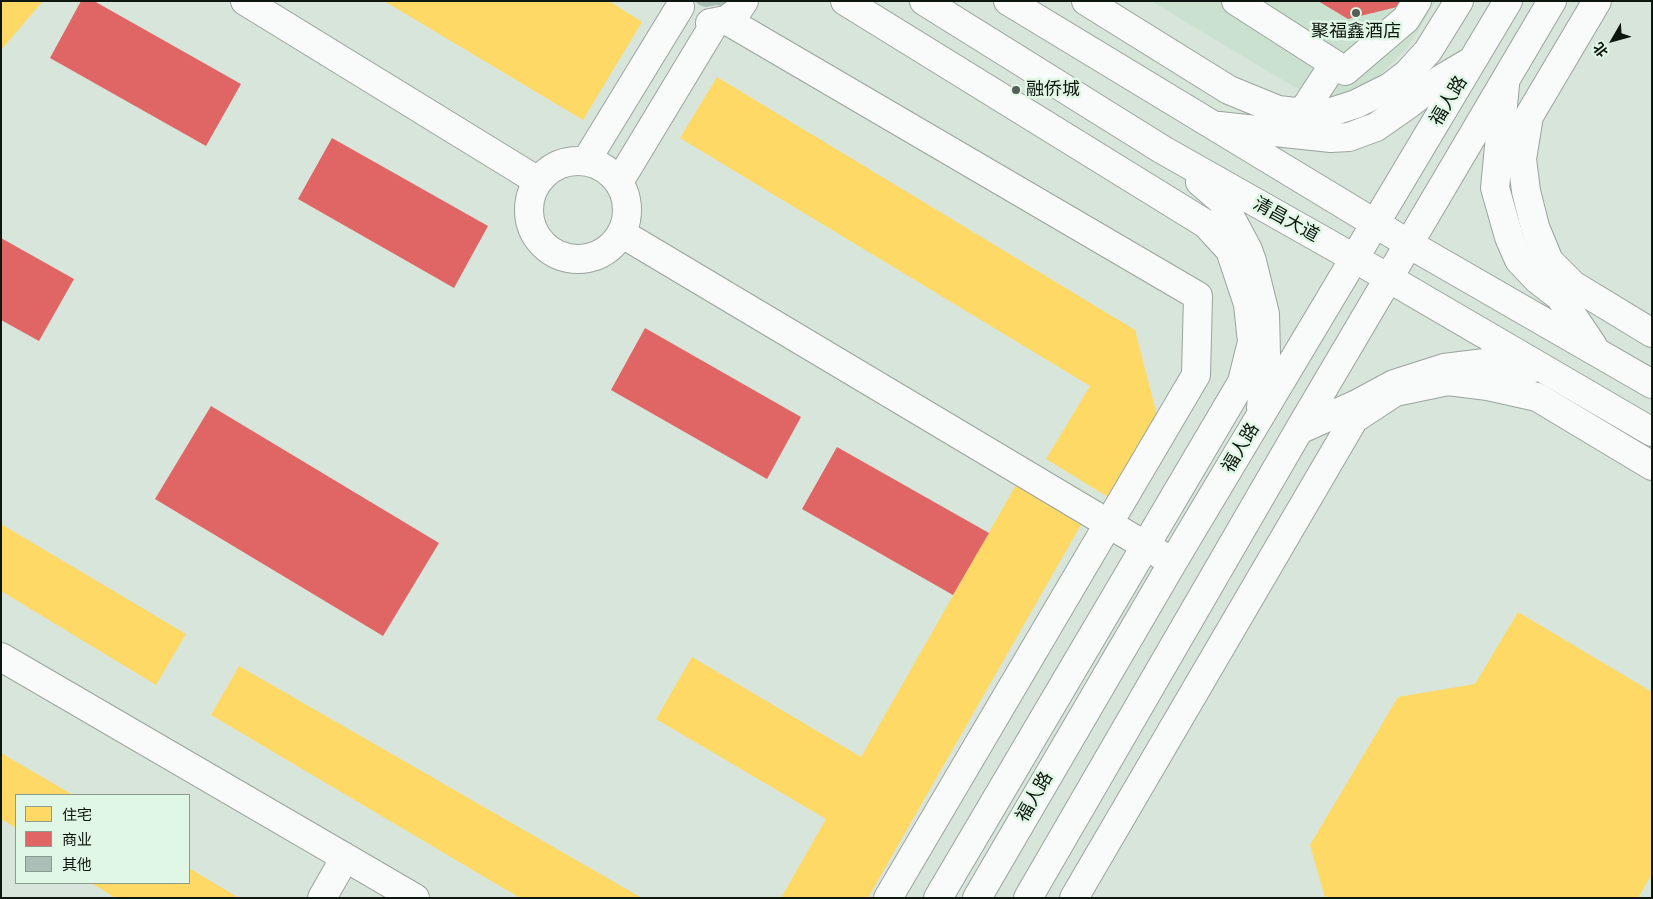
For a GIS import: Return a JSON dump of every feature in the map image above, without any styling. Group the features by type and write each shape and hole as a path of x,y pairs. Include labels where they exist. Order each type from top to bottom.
{"main road":[{"path":"244,1 538,181"},
{"path":"845,1 1206,224 1230,250 1248,304 1252,342 1242,382 938,898"},
{"name":"清昌大道","path":"924,1 1163,150 1354,258 1652,432"},
{"path":"1008,1 1210,125 1375,222 1408,244 1652,384"},
{"path":"1086,1 1229,90 1278,110 1322,115 1356,104 1390,87 1408,73 1428,51 1459,1"},
{"path":"1236,1 1344,71 1406,20 1418,1"},
{"name":"福人路","path":"977,898 1173,562 1508,1"},
{"path":"1028,898 1299,430 1552,1"},
{"path":"1597,1 1529,116 1522,159 1526,191 1535,227 1549,261 1573,285 1652,332"},
{"path":"586,161 679,4 692,18 703,22 728,15 1198,296 1196,375 1110,524 888,898"},
{"path":"619,182 728,15"},
{"path":"1210,125 1331,138 1349,137 1376,127 1441,79 1474,60"},
{"path":"1302,113 1334,64"},
{"path":"1505,79 1495,188 1509,237 1519,260 1538,280 1560,296 1597,352"},
{"path":"1163,150 1222,201 1248,250 1265,314 1266,354 1261,415"},
{"path":"575,160 586,161 607,170 619,182 625,197 627,212 621,233 616,241 605,251 590,257 575,259 560,256 546,248 536,236 530,220 529,203 534,187 544,173 558,164 575,160"},
{"path":"621,233 1173,562"},
{"path":"1299,430 1357,404 1394,384 1444,368 1493,362 1554,374"},
{"path":"1074,898 1354,418 1395,392 1448,381 1488,386 1537,397 1652,466"},
{"path":"1,657 341,863 384,898"},
{"path":"1,672 341,863 415,898"},
{"path":"322,898 341,863"}],"shaded area":[{"path":"1151,1 1436,1 1408,47 1376,79 1337,104 1294,87"}],"building: 住宅":[{"path":"1,1 43,1 1,50"},
{"path":"384,1 609,1 642,22 583,120"},
{"path":"717,77 1135,330 1157,415 1108,497 1046,459 1090,386 680,138"},
{"path":"1016,485 1082,523 868,898 781,898 826,819 656,719 692,657 861,757"},
{"path":"1,524 186,634 156,685 1,591"},
{"path":"1518,612 1652,692 1652,874 1638,898 1325,898 1310,845 1398,697 1475,684"},
{"path":"239,666 642,898 520,898 211,715"},
{"path":"1,753 71,794 15,794 15,827 1,819"},
{"path":"190,869 239,898 116,898 93,884 190,884"}],"building: 商业":[{"path":"81,1 94,1 241,84 206,146 50,58"},
{"name":"聚福鑫酒店","path":"1318,1 1404,1 1401,6 1348,19"},
{"path":"332,138 488,226 454,288 298,199"},
{"path":"1,238 74,279 39,341 1,320"},
{"path":"645,328 801,417 767,479 611,390"},
{"path":"211,406 439,543 383,636 155,499"},
{"path":"837,447 989,533 953,595 802,509"}],"building: 其他":[{"path":"695,1 732,1 722,6 706,7 699,5"}],"place":[{"name":"聚福鑫酒店","path":"1356,13"},
{"name":"融侨城","path":"1016,90"}]}
